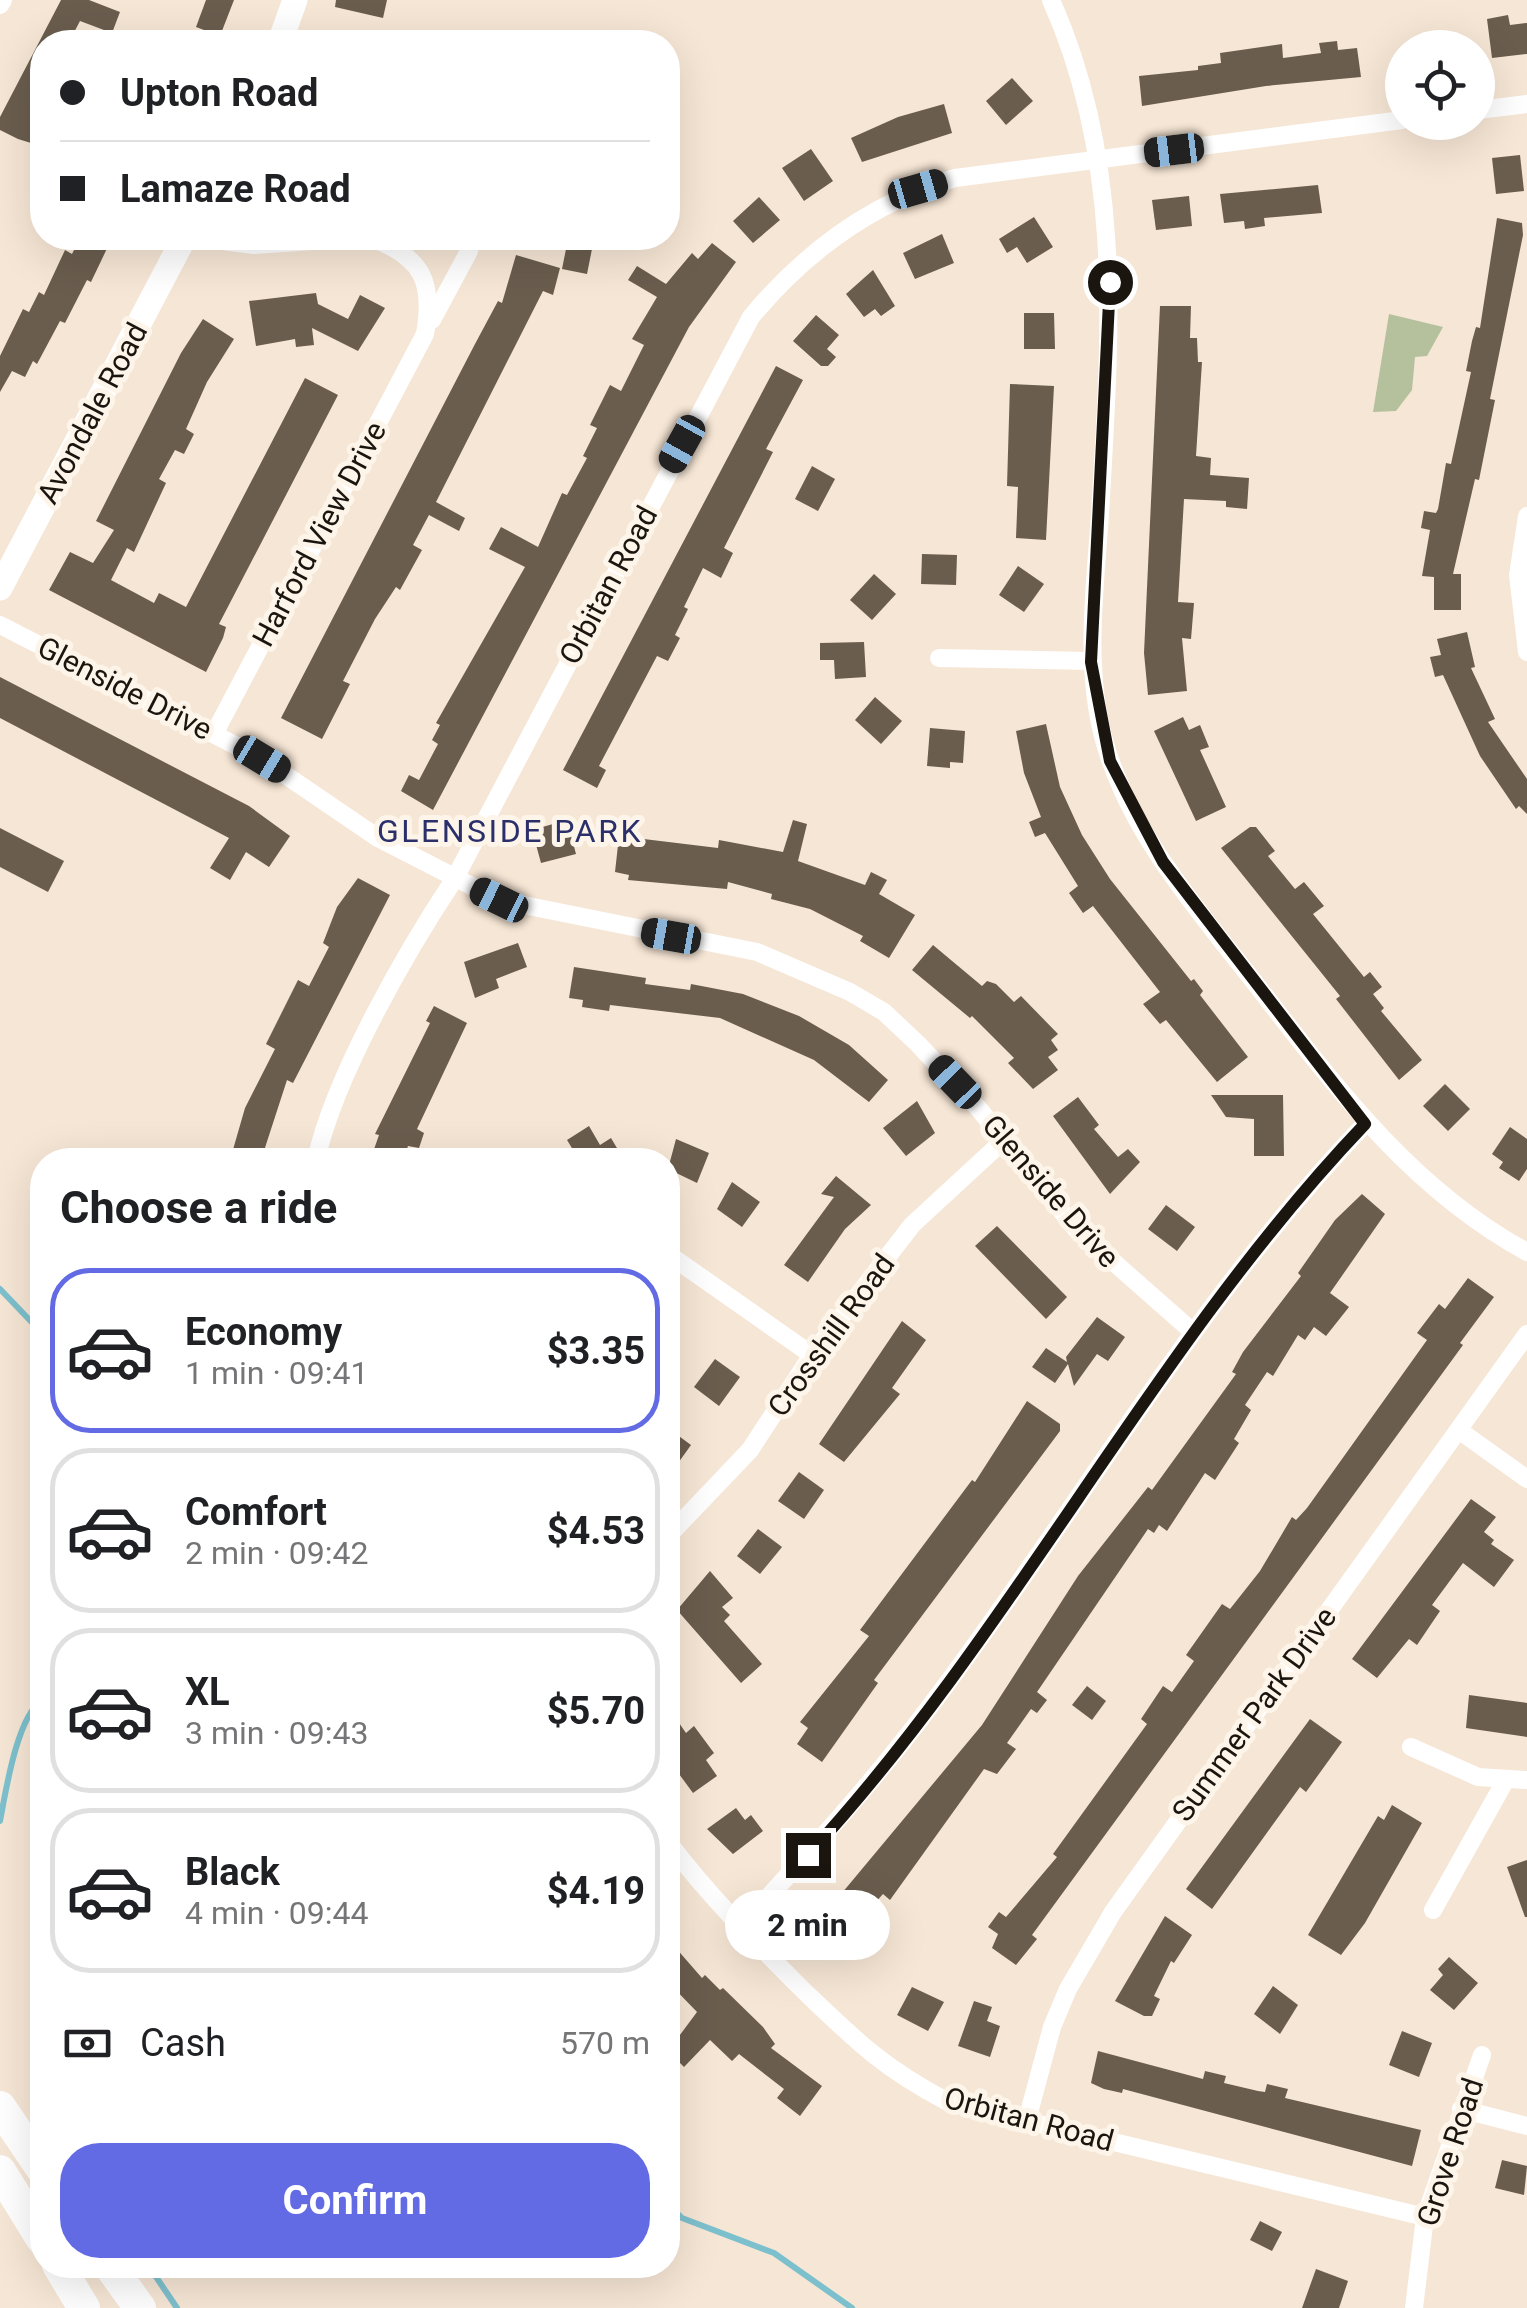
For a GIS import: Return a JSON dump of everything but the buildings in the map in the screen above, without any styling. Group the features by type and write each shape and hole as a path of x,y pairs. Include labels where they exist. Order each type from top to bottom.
{"highway":[{"path":"0,2106 30,2151"},
{"path":"0,2171 30,2220"},
{"path":"66,2278 84,2308"},
{"path":"118,2278 140,2308"}],"street":[{"path":"284,30 294,0"},
{"path":"1051,0 1080,71 1097,160 1110,337 1091,662 1107,750 1141,825 1163,862 1365,1124 1468,1214 1527,1252"},
{"path":"1495,108 1527,104"},
{"name":"Orbitan Road","path":"319,1148 331,1108 420,930 455,878 742,334 789,272 885,204 918,189 989,173 1385,122"},
{"name":"Avondale Road","path":"0,588 178,250"},
{"name":"Harford View Drive","path":"393,250 411,260 431,297 424,334"},
{"name":"Harford View Drive","path":"214,734 469,250"},
{"path":"1527,516 1518,574 1527,652"},
{"name":"Glenside Drive","path":"0,624 214,734 292,778 378,838 499,900 586,921 736,947 821,976 884,1012 955,1082 1076,1229 1193,1332"},
{"path":"939,658 1091,662"},
{"path":"739,1929 853,1806 933,1702 1193,1332 1299,1193 1365,1124"},
{"name":"Crosshill Road","path":"680,1523 750,1450 812,1355 912,1225 1003,1141"},
{"path":"680,1262 812,1355"},
{"name":"Summer Park Drive","path":"1027,2120 1052,2028 1068,1988 1113,1912 1527,1334"},
{"path":"1460,1431 1527,1479"},
{"path":"1412,1746 1446,1765 1505,1781 1527,1780"},
{"path":"1433,1910 1505,1781"},
{"name":"Orbitan Road","path":"680,1857 739,1929 880,2063 948,2102 1425,2217"},
{"name":"Grove Road","path":"1414,2308 1425,2217 1482,2055"},
{"path":"1461,2108 1527,2126"}],"green space":[{"path":"1389,314 1443,327 1427,356 1415,357 1412,390 1396,411 1373,412"}],"waterway":[{"path":"0,1289 30,1320"},
{"path":"0,1821 19,1738 30,1715"},
{"path":"680,2216 774,2253 852,2308"},
{"path":"157,2278 177,2308"}],"district":[{"name":"GLENSIDE PARK","path":"510,831"}],"route":[{"path":"808,1855 853,1806 933,1702 1193,1332 1299,1193 1365,1124 1163,862 1110,761 1095,700 1091,662 1110,282"}]}
